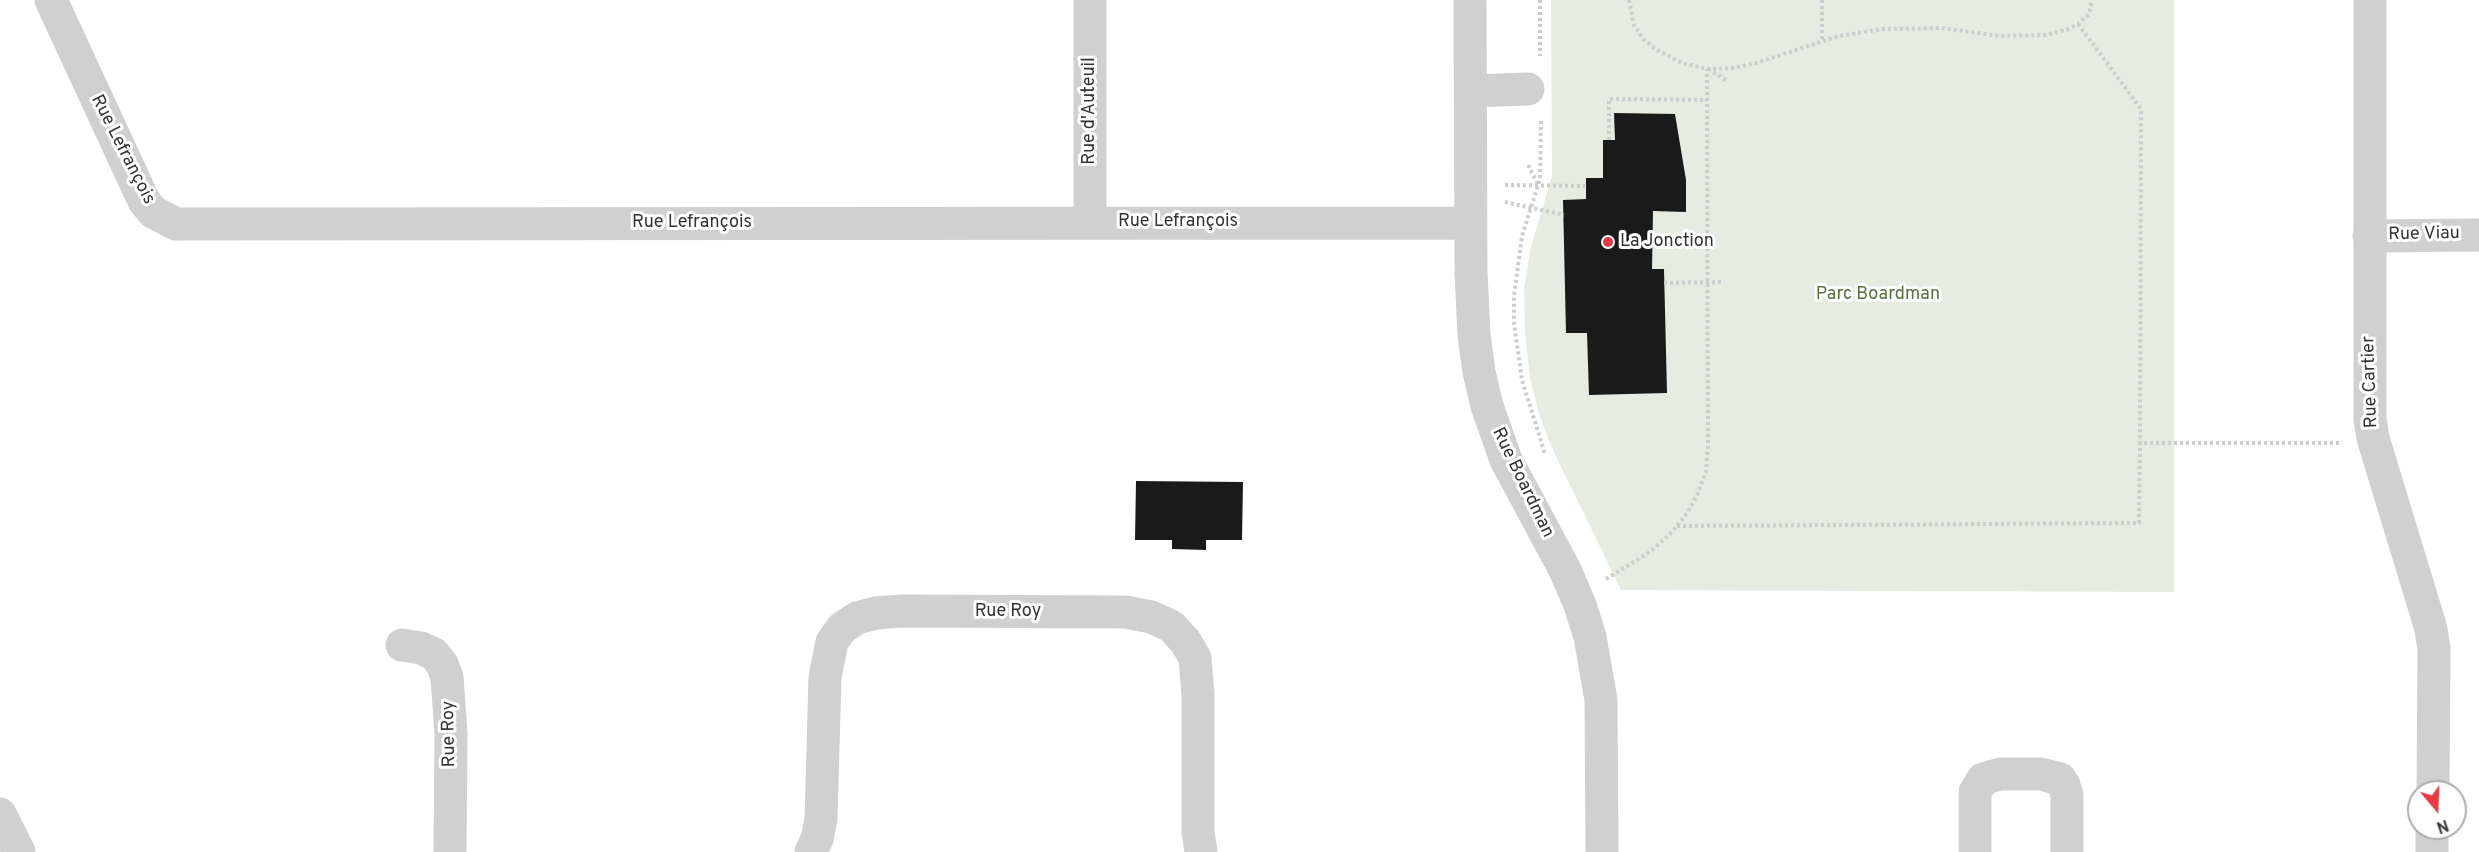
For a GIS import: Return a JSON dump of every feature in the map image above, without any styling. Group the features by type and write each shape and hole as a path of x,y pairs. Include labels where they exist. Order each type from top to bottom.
{"street":[{"name":"Rue Lefrançois","path":"51,0 144,201 153,212 176,224 1471,223"},
{"name":"Rue d'Auteuil","path":"1089,0 1090,222"},
{"name":"Rue Boardman","path":"1470,0 1474,335 1487,406 1506,460 1565,570 1580,605 1597,669 1603,738 1602,852"},
{"name":"Rue Cartier","path":"2370,0 2370,419 2373,438 2431,629 2434,649 2433,780"},
{"path":"1471,91 1528,89"},
{"name":"Rue Viau","path":"2369,236 2479,235"},
{"name":"Rue Roy","path":"811,852 817,839 823,798 827,659 832,642 842,628 857,618 876,613 1103,612 1151,617 1171,626 1185,641 1195,658 1198,695 1198,832 1201,852"},
{"name":"Rue Roy","path":"402,645 421,648 434,654 442,664 447,677 451,734 450,852"},
{"path":"1975,852 1974,803 1978,784 1990,775 2010,774 2050,775 2060,779 2067,795 2067,852"},
{"path":"0,814 19,852"}],"path":[{"path":"1629,0 1634,25 1644,40 1657,50 1682,63 1707,69 1733,68 1756,63 1822,41 1859,32 1915,27 2024,37 2046,35 2078,24 2089,14 2092,0"},
{"path":"1822,0 1822,41"},
{"path":"1677,526 2139,523 2141,109 2078,24"},
{"path":"1707,69 1726,80"},
{"path":"1603,581 1650,552 1677,526 1698,493 1706,471 1708,445 1707,69"},
{"path":"1609,140 1609,99 1707,100"},
{"path":"1528,165 1538,185"},
{"path":"1495,185 1586,186"},
{"name":"Rue Boardman","path":"1538,185 1522,236 1514,296 1514,324 1522,381 1537,434 1547,459"},
{"path":"1497,201 1563,215"},
{"path":"1664,283 1724,282"},
{"path":"2140,442 2346,443"}],"green space":[{"name":"Parc Boardman","path":"1551,0 2174,0 2174,592 1621,590 1553,450 1540,417 1530,378 1525,332 1524,291 1530,251 1552,176"}],"building":[{"name":"La Jonction","path":"1614,113 1675,114 1686,180 1686,212 1653,211 1652,269 1664,269 1667,393 1589,395 1587,333 1566,333 1563,200 1586,199 1586,178 1603,178 1603,140 1615,140"},
{"path":"1136,481 1243,482 1242,540 1206,540 1206,550 1172,549 1172,540 1135,540"}],"place":[{"name":"La Jonction","path":"1608,242"}]}
